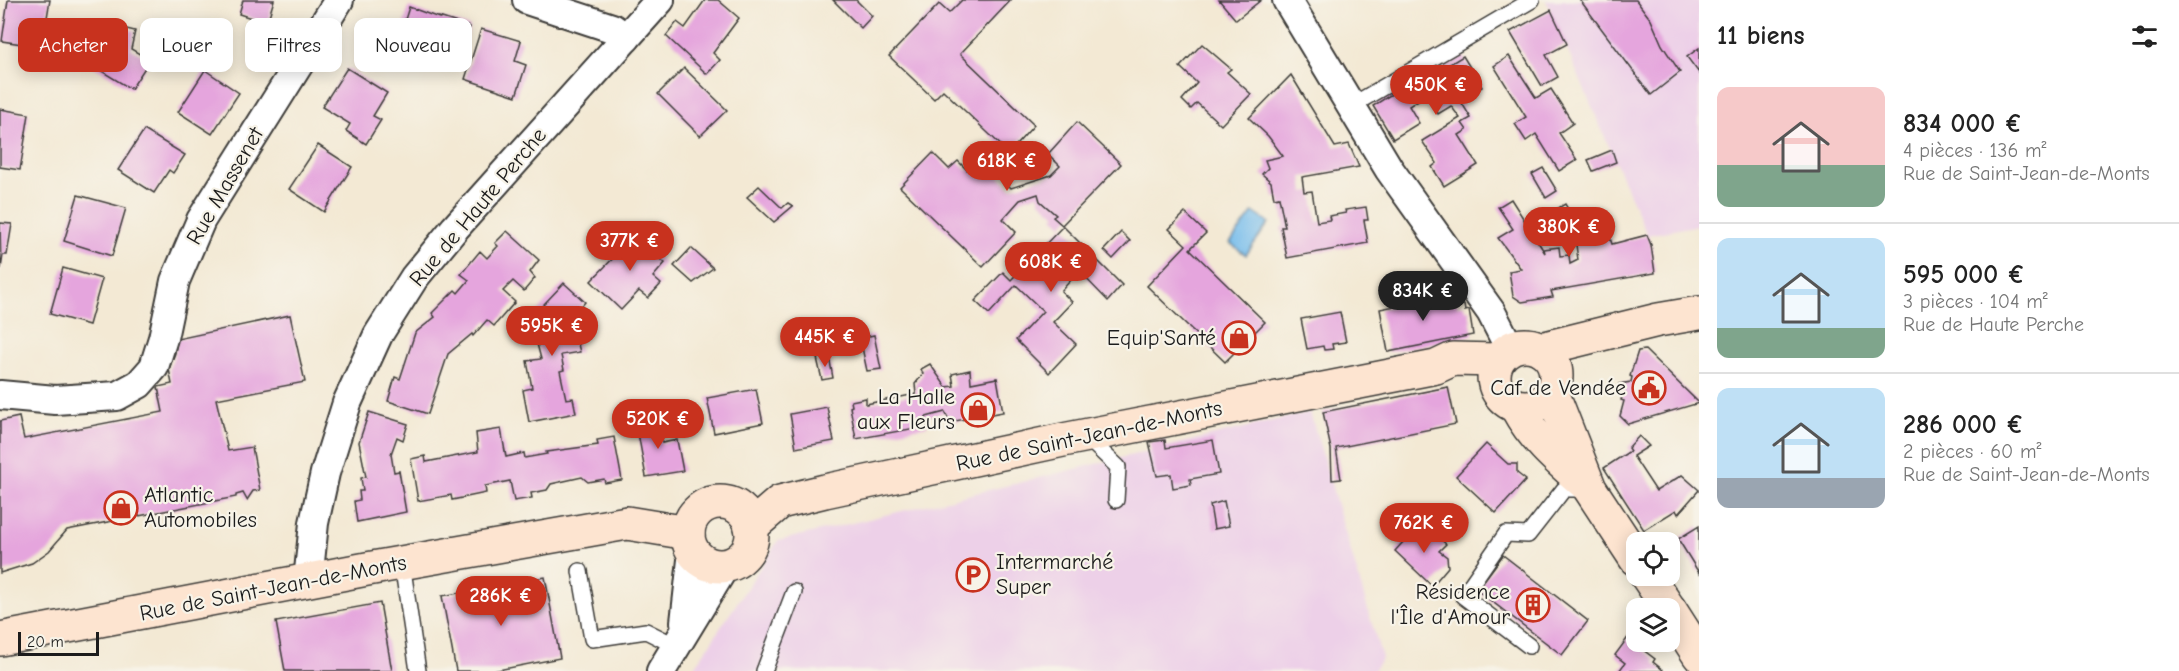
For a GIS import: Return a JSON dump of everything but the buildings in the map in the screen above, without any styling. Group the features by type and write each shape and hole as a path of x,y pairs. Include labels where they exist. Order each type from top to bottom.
{"main road":[{"name":"Rue de Saint-Jean-de-Monts","path":"751,527 780,502 1084,435 1436,367 1453,359 1516,353 1699,313"},
{"path":"1509,401 1532,407 1543,403 1605,334"},
{"path":"1590,489 1544,447 1493,380 1516,353 1552,358 1557,371 1554,389 1590,489 1626,544"},
{"name":"Rue de Saint-Jean-de-Monts","path":"1436,367 1466,376 1509,401"},
{"path":"722,502 741,510 748,517 751,527 752,537 749,548 735,562 725,566 707,563 691,542 690,522 695,513 703,507 722,502"},
{"name":"Rue de Saint-Jean-de-Monts","path":"0,639 627,523 691,542"},
{"path":"1680,626 1699,655"}],"street":[{"name":"Rue Massenet","path":"0,395 55,400 117,396 139,384 154,367 163,338 175,281 201,220 339,0"},
{"path":"526,0 612,28 626,38"},
{"name":"Rue de Haute Perche","path":"308,581 314,523 325,473 347,403 378,335 414,278 455,228 660,0"},
{"path":"1287,0 1389,170 1491,312 1516,353"},
{"path":"680,640 691,542"},
{"path":"661,671 725,566"}],"lane":[{"path":"1351,106 1532,0"},
{"path":"1084,435 1118,467 1116,500"},
{"path":"1529,646 1463,596 1506,534 1527,535 1564,489 1590,489"},
{"path":"402,563 418,671"},
{"path":"580,571 592,639 646,631 680,640"},
{"path":"764,671 794,592"}],"shaded area":[{"path":"1546,0 1699,0 1699,225 1647,235"},
{"path":"1310,412 1382,658 1373,671 692,671 778,541"}],"water":[{"path":"1253,212 1269,223 1246,255 1230,243"}],"place":[{"name":"Equip'Santé","path":"1239,338"},
{"name":"Caf de Vendée","path":"1649,388"},
{"name":"La Halle aux Fleurs","path":"978,410"},
{"name":"Atlantic Automobiles","path":"121,508"},
{"name":"Intermarché Super","path":"973,575"},
{"name":"Résidence l'Île d'Amour","path":"1533,605"}]}
